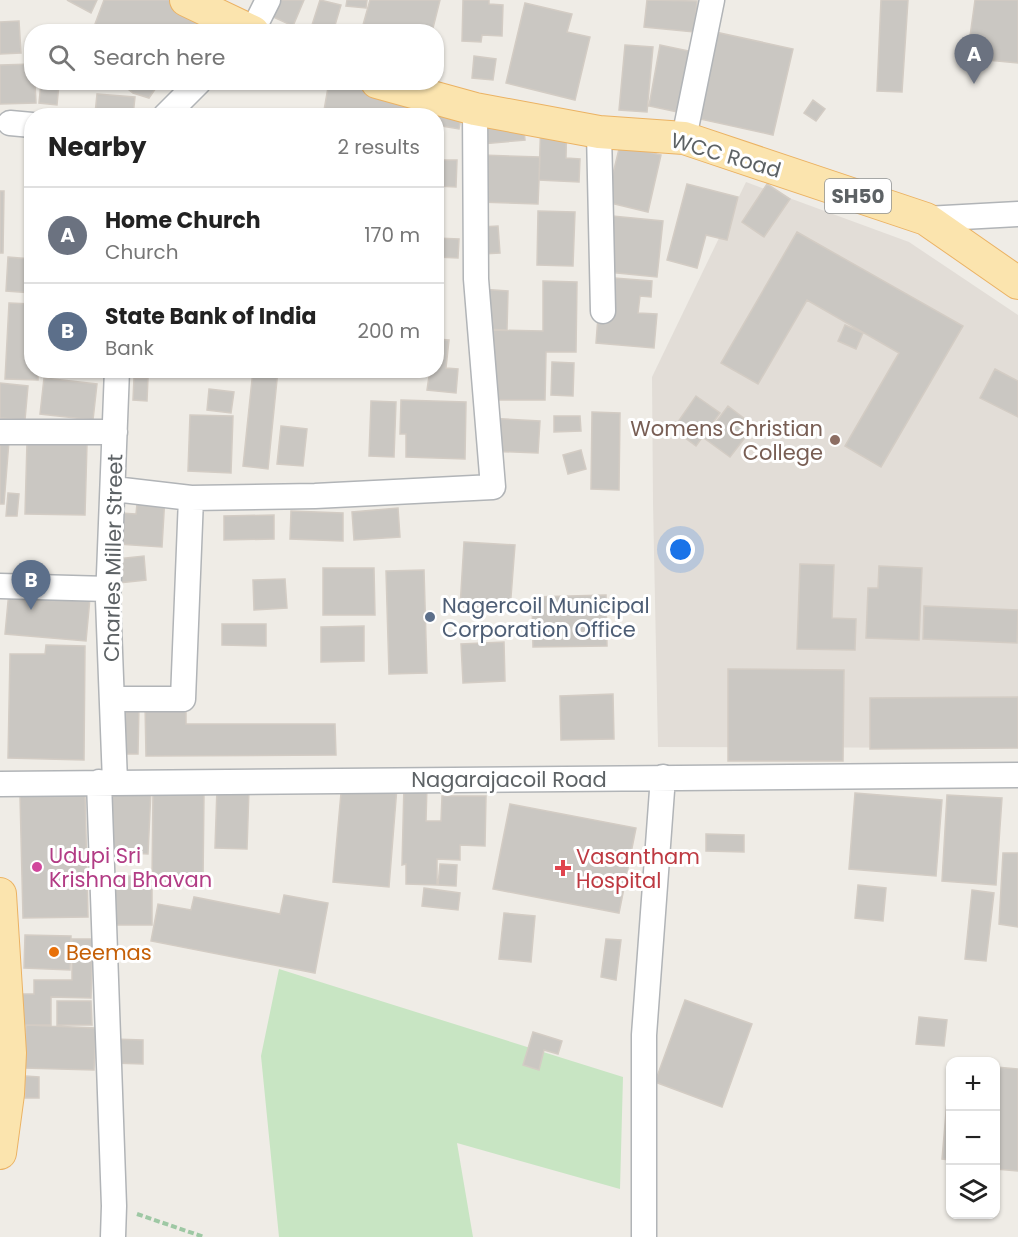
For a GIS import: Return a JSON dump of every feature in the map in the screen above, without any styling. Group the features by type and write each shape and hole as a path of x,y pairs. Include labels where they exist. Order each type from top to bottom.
{"main road":[{"path":"186,0 237,24"},
{"name":"WCC Road","path":"406,90 475,109 599,132 684,138 926,219 1018,283"},
{"path":"0,894 10,1053 8,1094 0,1153"}],"street":[{"path":"256,24 268,0"},
{"path":"684,138 712,0"},
{"path":"173,108 191,90"},
{"path":"114,489 191,498 315,496 493,487 476,279 475,109"},
{"path":"599,132 603,311"},
{"path":"926,219 1018,214"},
{"name":"Charles Miller Street","path":"113,1237 107,782 112,699 108,589 114,489 117,378"},
{"path":"0,432 115,432"},
{"path":"112,699 183,699 191,498"},
{"path":"0,586 108,589"},
{"name":"Nagarajacoil Road","path":"0,784 1018,775"},
{"path":"644,1237 644,1035 663,777"}],"path":[{"path":"114,1206 204,1237"}],"shaded area":[{"name":"Womens Christian College","path":"746,182 909,242 1018,315 1018,748 658,747 652,377"}],"green space":[{"path":"279,969 623,1077 620,1189 457,1143 473,1237 279,1237 261,1056"}],"building":[{"path":"67,0 97,0 91,13"},
{"path":"104,0 175,0 208,16 202,24 95,24"},
{"path":"281,0 304,0 294,24 273,17"},
{"path":"320,0 341,5 335,24 312,24"},
{"path":"347,0 367,0 366,8 346,6"},
{"path":"370,0 440,0 434,24 363,24"},
{"path":"463,0 489,0 489,4 503,5 502,36 482,35 481,42 462,41"},
{"path":"647,0 697,1 694,32 644,27"},
{"path":"881,0 908,0 902,92 877,91"},
{"path":"975,0 1018,0 1018,63 967,58"},
{"path":"525,3 572,14 567,32 590,37 575,100 506,83"},
{"path":"19,21 21,53 0,54 0,22"},
{"path":"711,31 793,49 773,135 691,117"},
{"path":"625,45 653,47 647,112 619,110"},
{"path":"660,45 689,51 678,112 649,106"},
{"path":"474,56 496,59 493,80 472,78"},
{"path":"24,64 24,90 35,90 36,103 0,104 0,65"},
{"path":"40,90 58,90 57,105 39,103"},
{"path":"129,90 154,90 149,98"},
{"path":"328,90 372,90 463,107 459,129 444,126 444,108 324,108"},
{"path":"97,94 135,97 134,108 96,108"},
{"path":"813,100 825,109 816,121 804,113"},
{"path":"522,110 525,140 482,144 479,114"},
{"path":"541,115 567,116 566,158 580,159 579,182 539,180"},
{"path":"620,145 661,155 648,212 606,202"},
{"path":"481,155 540,157 538,204 479,202"},
{"path":"444,160 457,160 456,187 444,186"},
{"path":"687,184 738,197 727,240 706,235 697,268 667,260"},
{"path":"767,184 790,199 764,237 742,222"},
{"path":"0,191 4,191 3,253 0,253"},
{"path":"538,211 575,212 573,266 537,265"},
{"path":"602,215 663,221 657,277 597,271"},
{"path":"498,226 500,253 482,254 481,227"},
{"path":"797,232 963,326 881,467 845,446 899,353 807,300 758,384 721,363"},
{"path":"444,238 459,239 458,258 444,257"},
{"path":"8,257 24,258 24,292 6,291"},
{"path":"601,277 652,281 651,297 640,296 638,313 657,314 654,348 596,343"},
{"path":"543,281 577,282 576,352 546,352 545,400 488,400 488,330 543,331"},
{"path":"480,289 508,291 507,330 479,329"},
{"path":"9,303 24,304 24,378 38,378 38,380 5,379"},
{"path":"845,325 863,333 856,349 838,341"},
{"path":"444,340 449,340 446,368 458,369 456,393 427,390 429,378 444,378"},
{"path":"552,362 574,363 573,396 551,395"},
{"path":"995,369 1018,381 1018,417 980,398"},
{"path":"44,378 97,384 93,420 40,414"},
{"path":"134,378 148,378 147,401 133,400"},
{"path":"252,378 277,378 268,469 243,466"},
{"path":"0,383 28,386 25,420 0,418"},
{"path":"209,389 234,392 231,413 207,410"},
{"path":"696,396 720,413 696,446 673,429"},
{"path":"401,400 466,402 465,459 406,457 406,434 400,434"},
{"path":"371,401 396,402 394,457 369,456"},
{"path":"728,406 754,426 730,457 704,438"},
{"path":"592,412 620,413 619,490 591,489"},
{"path":"190,415 233,416 231,473 188,471"},
{"path":"554,416 580,416 581,431 554,432"},
{"path":"487,418 540,421 538,453 485,451"},
{"path":"281,426 307,429 303,466 277,464"},
{"path":"0,440 9,441 4,504 0,504"},
{"path":"27,442 87,444 85,515 25,514"},
{"path":"581,450 586,469 568,474 563,455"},
{"path":"8,493 19,494 17,516 6,516"},
{"path":"138,494 165,496 162,547 118,544 121,513 136,514"},
{"path":"398,508 400,537 354,540 352,512"},
{"path":"291,511 343,513 343,541 290,539"},
{"path":"274,515 274,539 224,540 224,516"},
{"path":"464,542 515,545 510,610 460,607"},
{"path":"144,556 146,580 119,583 117,559"},
{"path":"800,564 834,565 832,618 856,619 855,650 797,649"},
{"path":"879,566 922,568 919,640 866,638 868,588 878,588"},
{"path":"323,568 374,568 375,615 323,615"},
{"path":"424,570 427,673 389,674 386,571"},
{"path":"285,579 287,608 254,610 253,580"},
{"path":"9,591 90,598 86,641 5,634"},
{"path":"606,595 607,646 533,647 532,597"},
{"path":"924,606 1018,610 1017,643 923,639"},
{"path":"222,624 266,624 266,646 222,645"},
{"path":"364,626 364,661 321,662 321,627"},
{"path":"504,642 505,681 463,683 461,644"},
{"path":"46,645 85,646 84,760 8,758 10,654 45,654"},
{"path":"728,669 844,670 843,761 728,761"},
{"path":"613,694 614,739 561,740 560,696"},
{"path":"1018,697 1018,748 870,749 870,698"},
{"path":"116,703 139,704 138,754 115,754"},
{"path":"145,703 186,703 186,724 335,724 336,755 146,756"},
{"path":"342,782 397,787 389,887 333,882"},
{"path":"404,785 427,785 426,821 441,821 442,796 486,796 485,846 460,845 460,860 437,859 437,885 406,884 406,864 402,865"},
{"path":"112,787 151,789 148,854 109,852"},
{"path":"217,788 249,789 247,849 215,848"},
{"path":"153,792 204,793 203,883 152,882"},
{"path":"855,793 942,800 936,876 849,869"},
{"path":"85,794 88,917 23,918 20,796"},
{"path":"947,795 1002,798 996,885 942,881"},
{"path":"510,804 636,828 619,913 493,889"},
{"path":"706,834 744,835 744,852 706,851"},
{"path":"1003,853 1018,853 1018,927 999,924"},
{"path":"440,864 457,865 456,886 438,885"},
{"path":"109,876 133,876 133,886 152,886 152,925 109,925"},
{"path":"858,885 886,888 883,921 855,918"},
{"path":"424,888 460,893 458,910 422,906"},
{"path":"972,890 994,893 986,961 965,959"},
{"path":"284,895 328,903 315,973 151,941 158,904 191,910 194,897 280,914"},
{"path":"504,913 535,916 531,962 499,959"},
{"path":"25,935 71,936 70,970 24,968"},
{"path":"72,939 93,939 91,998 51,997 51,1025 22,1025 22,994 34,994 34,980 72,980"},
{"path":"606,939 621,940 616,980 601,977"},
{"path":"685,1000 752,1024 722,1107 655,1082"},
{"path":"57,1001 91,1001 92,1025 57,1025"},
{"path":"919,1017 947,1020 944,1046 916,1044"},
{"path":"26,1025 96,1028 94,1070 24,1068"},
{"path":"533,1032 562,1041 558,1054 544,1050 539,1070 523,1065"},
{"path":"113,1039 143,1040 143,1064 113,1063"},
{"path":"1000,1067 1018,1069 1018,1171 1000,1169"},
{"path":"25,1076 39,1077 39,1098 25,1098"},
{"path":"946,1112 946,1160 942,1159"}],"place":[{"name":"Home Church","path":"974,84"},
{"name":"Womens Christian College","path":"835,440"},
{"name":"State Bank of India","path":"31,610"},
{"name":"Nagercoil Municipal Corporation Office","path":"430,617"},
{"name":"Udupi Sri Krishna Bhavan","path":"37,867"},
{"name":"Vasantham Hospital","path":"563,868"},
{"name":"Beemas","path":"54,952"}]}
